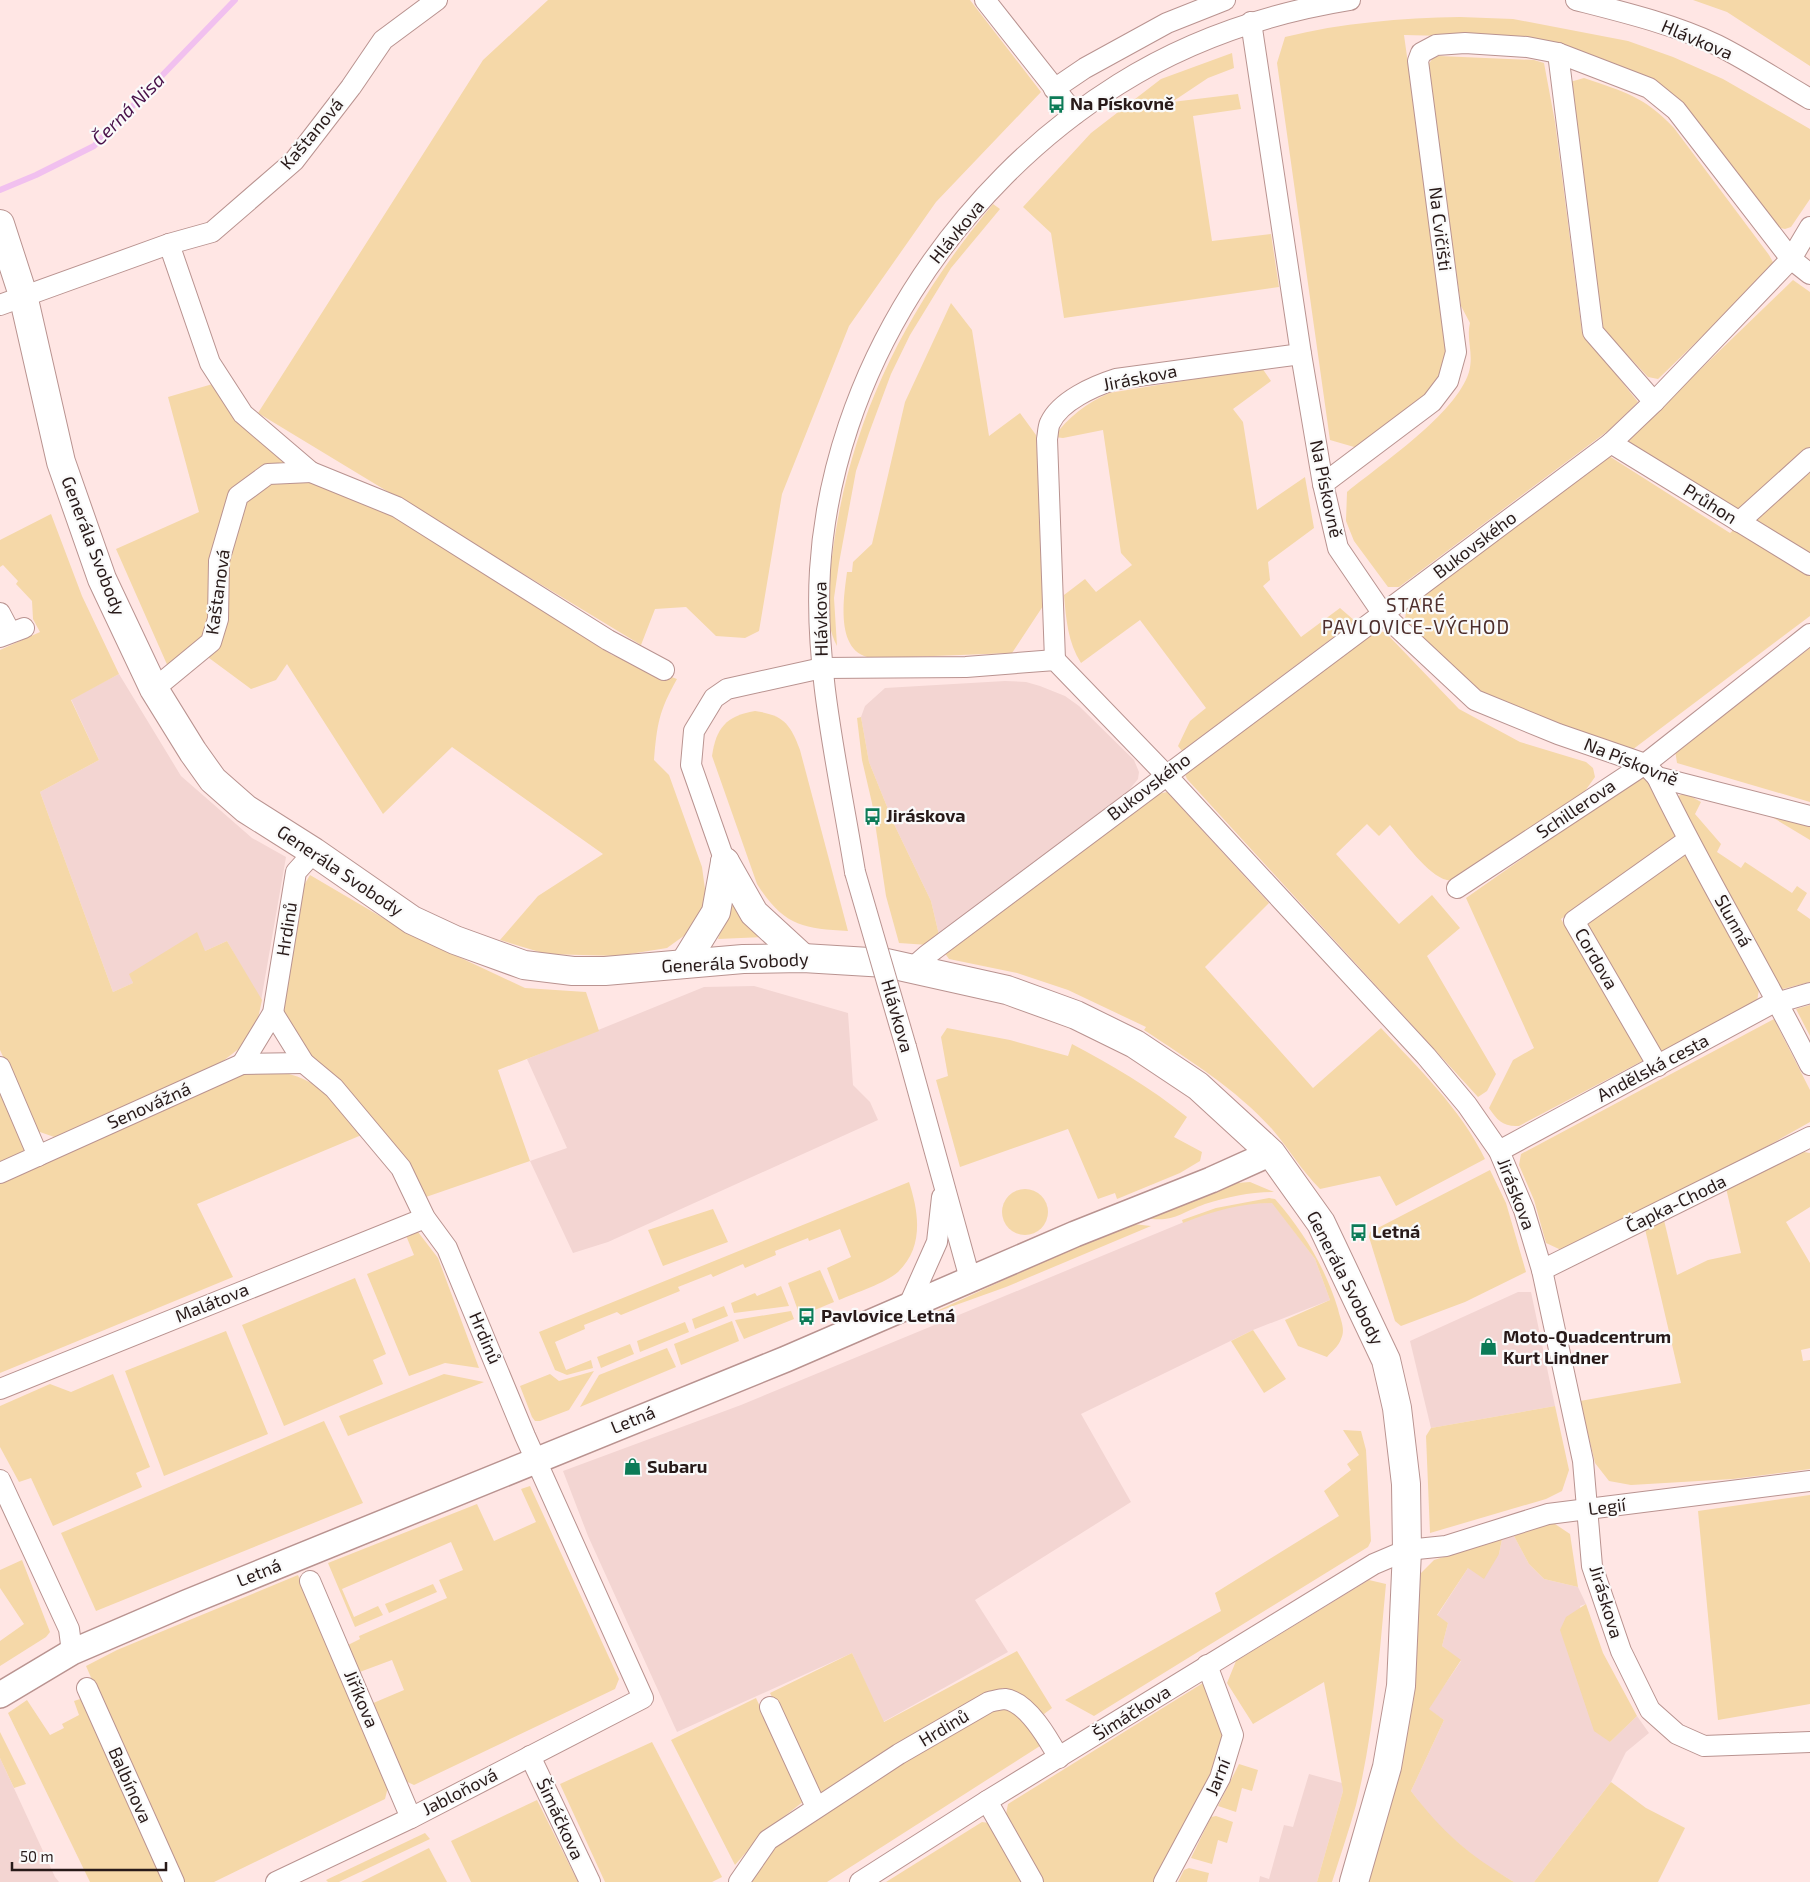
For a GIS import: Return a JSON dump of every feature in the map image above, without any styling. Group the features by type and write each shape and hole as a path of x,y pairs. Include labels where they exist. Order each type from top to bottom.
{"main road":[{"name":"Generála Svobody","path":"1,226 11,300 61,462 102,579 154,689 213,780 246,809 314,852 412,920 455,940 524,965 573,971 606,971 743,959 803,958 886,963 1007,990 1076,1015 1135,1044 1198,1086 1271,1153 1321,1223 1386,1360 1397,1408 1406,1484 1408,1550 1399,1695 1387,1767 1354,1882"},
{"path":"725,862 754,913 803,958"},
{"path":"684,964 716,912 725,862"}],"street":[{"name":"Kaštanová","path":"11,300 169,244 212,232 294,161 351,87 383,40 437,0"},
{"path":"985,0 1075,114"},
{"path":"1054,89 1085,68 1167,23 1225,0"},
{"name":"Hlávkova","path":"970,1279 855,872 822,668 820,569 828,510 842,448 857,400 891,329 913,290 944,245 1003,177 1075,114 1121,83 1184,50 1251,22 1316,6 1350,0"},
{"name":"Hlávkova","path":"1576,0 1625,12 1690,33 1718,46 1810,99"},
{"name":"Na Pískovně","path":"1251,22 1300,354 1323,484 1338,548 1383,614 1475,700 1651,770 1810,816"},
{"name":"Na Cvičišti","path":"1323,484 1432,402 1448,381 1456,352 1418,61 1421,53 1436,45 1465,44 1526,47 1558,53 1649,88 1676,110 1791,259 1810,274"},
{"path":"1558,53 1593,332 1654,402"},
{"name":"Bukovského","path":"911,968 926,954 1166,774 1611,443 1654,402 1791,259 1810,227"},
{"path":"169,244 210,363 243,414 311,472 397,507 608,640 664,670"},
{"name":"Jiráskova","path":"1300,354 1116,379 1101,384 1058,411 1050,423 1047,439 1055,660 1166,774 1426,1056 1467,1106 1499,1150 1524,1210 1542,1270 1584,1461 1592,1566 1621,1652 1650,1710 1677,1734 1704,1746 1810,1742"},
{"name":"Průhon","path":"1611,443 1810,565"},
{"path":"1739,522 1810,458"},
{"name":"Kaštanová","path":"154,689 211,642 218,619 219,561 238,496 268,474 311,472"},
{"path":"0,613 11,632"},
{"name":"Schillerova","path":"1457,888 1651,770 1810,634"},
{"path":"822,668 966,667 1055,660"},
{"name":"Hlávkova","path":"725,862 690,765 694,730 714,698 727,689 822,668"},
{"name":"Slunná","path":"1651,770 1778,1001 1810,1065"},
{"name":"Cordova","path":"1658,1066 1574,921 1688,840"},
{"name":"Hrdinů","path":"242,1064 273,1013 296,872 314,852"},
{"name":"Andělská cesta","path":"1499,1150 1778,1001 1810,993"},
{"name":"Hrdinů","path":"273,1013 304,1064 334,1088 400,1168 425,1218 448,1248 536,1460 643,1698"},
{"name":"Senovážná","path":"0,1173 242,1064 304,1064"},
{"path":"0,1068 38,1156"},
{"name":"Čapka-Choda","path":"1542,1270 1810,1137"},
{"name":"Letná","path":"0,1695 72,1652 186,1603 908,1307 970,1279 1271,1153"},
{"name":"Hlávkova","path":"908,1307 937,1242 943,1187"},
{"name":"Malátova","path":"0,1389 425,1218"},
{"path":"0,1480 69,1629 72,1652"},
{"name":"Legií","path":"1408,1550 1446,1546 1548,1514 1810,1481"},
{"name":"Šimáčkova","path":"860,1882 987,1801 1374,1564 1408,1550"},
{"name":"Jiříkova","path":"310,1582 411,1818"},
{"name":"Jarní","path":"1164,1882 1220,1778 1233,1735 1208,1666"},
{"name":"Balbínova","path":"87,1688 174,1882"},
{"name":"Jabloňová","path":"276,1882 411,1818 643,1698"},
{"name":"Hrdinů","path":"739,1880 768,1840 899,1754 989,1702 1006,1699 1028,1712 1048,1738 1059,1758"},
{"path":"770,1707 816,1807"},
{"name":"Šimáčkova","path":"530,1756 590,1882"},
{"path":"987,1801 1033,1882"}],"shaded area":[{"path":"548,0 970,0 1041,92 936,202 849,326 782,494 759,631 745,638 716,636 686,607 655,609 641,645 258,413 483,60"},
{"path":"1693,0 1810,0 1810,66 1727,12"},
{"path":"1460,17 1513,19 1628,41 1673,57 1723,79 1810,129 1810,199 1791,227 1785,229 1775,227 1687,110 1528,38 1404,35 1450,366 1441,381 1361,449 1330,440 1277,63 1285,37 1371,22"},
{"path":"1232,53 1234,68 1208,78 1172,102 1238,94 1241,109 1193,116 1212,241 1271,234 1279,287 1064,318 1051,233 1023,207 1091,133 1161,79"},
{"path":"1439,56 1534,60 1544,63 1555,122 1582,332 1638,402 1609,430 1399,587 1388,587 1354,541 1346,521 1347,492 1434,421 1461,388 1469,372 1470,365 1470,323 1461,306 1428,65 1433,58"},
{"path":"1584,78 1633,96 1663,117 1674,128 1774,264 1770,271 1658,379 1648,377 1603,329 1570,82"},
{"path":"993,204 1000,209 951,268 910,335 891,374 869,433 856,471 839,563 834,598 837,646 828,614 830,568 840,507 852,459 867,413 886,369 908,326 933,285"},
{"path":"1793,280 1810,292 1810,450 1736,517 1623,444"},
{"path":"951,303 972,330 989,436 1020,413 1036,435 1045,603 1012,653 867,657 857,652 850,643 846,632 844,594 847,572 852,572 853,562 872,544 905,402"},
{"path":"1262,368 1271,381 1233,409 1243,422 1257,510 1305,477 1314,528 1268,562 1270,580 1263,586 1301,637 1340,608 1355,621 1182,751 1178,746 1190,721 1206,708 1140,620 1081,663 1073,647 1067,622 1064,595 1085,579 1096,592 1132,565 1121,553 1103,430 1063,438 1054,437 1078,411 1109,393"},
{"path":"216,383 285,460 284,469 232,495 207,638 169,669 116,549 199,512 168,397"},
{"path":"1609,456 1730,533 1737,527 1810,570 1810,616 1628,753 1491,698 1460,676 1405,619 1407,605"},
{"path":"1810,464 1810,561 1746,523"},
{"path":"264,483 313,483 368,502 429,537 612,655 677,679 666,700 660,718 654,760 669,775 702,867 707,904 692,930 667,948 617,956 546,954 500,940 538,896 603,854 452,747 383,814 287,664 276,680 251,689 205,655 223,569 241,500"},
{"path":"51,514 82,596 119,674 71,700 99,760 40,792 113,992 133,983 129,974 197,932 205,951 227,941 262,1000 254,1037 223,1061 60,1139 37,1131 0,1050 0,650 40,632 33,619 32,601 16,584 18,581 3,565 0,567 0,540"},
{"path":"1373,631 1385,632 1459,709 1520,742 1586,762 1593,768 1595,777 1585,791 1462,877 1447,880 1432,872 1416,857 1390,825 1379,836 1367,824 1336,854 1399,924 1432,895 1460,928 1427,956 1496,1074 1487,1091 1478,1097 1187,779 1184,772"},
{"path":"1810,648 1810,802 1677,763 1675,750"},
{"path":"119,674 181,776 252,838 286,857 261,1001 227,941 205,951 130,974 133,983 113,992 40,792 99,760 71,699"},
{"path":"1005,681 1026,682 1040,686 1065,696 1079,706 1134,760 1139,772 1138,779 1129,790 939,935 931,901 894,824 869,762 861,717 865,706 885,688"},
{"path":"755,711 779,718 793,733 800,750 848,931 818,929 795,922 785,916 766,898 757,884 712,756 716,738 724,725 737,716"},
{"path":"861,717 869,762 894,824 931,901 939,935 928,945 899,943 886,896 872,803 862,760 857,718"},
{"path":"1640,776 1645,777 1677,837 1561,919 1646,1059 1519,1126 1505,1124 1489,1108 1513,1060 1534,1048 1466,898"},
{"path":"1167,792 1269,903 1205,967 1313,1088 1381,1028 1451,1106 1464,1123 1485,1159 1396,1206 1380,1176 1320,1189 1258,1114 1228,1088 1144,1030 1146,1027 1068,990 1017,973 949,959 944,952 1158,794"},
{"path":"1685,793 1701,802 1695,814 1721,844 1717,852 1741,868 1745,862 1792,893 1797,886 1807,893 1797,910 1810,919 1810,982 1779,990 1756,942 1689,825 1678,796"},
{"path":"1770,816 1810,821 1810,840 1772,817"},
{"path":"1685,849 1759,990 1757,1001 1661,1053 1585,929 1588,915"},
{"path":"310,875 412,935 525,988 586,992 599,1031 498,1070 530,1161 426,1197 297,1041 280,1001 299,894"},
{"path":"733,894 764,937 718,939"},
{"path":"754,986 848,1013 853,1085 870,1102 878,1120 608,1242 573,1253 530,1161 567,1148 527,1059 704,987"},
{"path":"1810,1005 1810,1036 1796,1009"},
{"path":"1774,1019 1810,1090 1810,1122 1714,1176 1573,1248 1559,1249 1546,1243 1534,1200 1519,1165 1521,1154"},
{"path":"947,1028 1010,1040 1068,1056 1072,1044 1131,1078 1187,1117 1174,1137 1202,1152 1200,1161 1180,1173 1117,1199 1115,1193 1098,1199 1068,1129 960,1167 936,1080 948,1076 941,1037"},
{"path":"273,1070 304,1079 315,1085 334,1101 364,1134 197,1204 233,1277 0,1373 0,1181 245,1071"},
{"path":"0,1086 25,1146 22,1156 0,1165"},
{"path":"1798,1151 1810,1153 1810,1207 1786,1222 1810,1263 1810,1348 1801,1350 1803,1361 1810,1360 1810,1469 1733,1479 1631,1485 1609,1481 1595,1463 1580,1401 1681,1383 1645,1229 1664,1220 1677,1275 1708,1260 1741,1253 1726,1188"},
{"path":"1490,1170 1506,1203 1526,1272 1465,1302 1401,1326 1395,1321 1369,1237 1370,1232"},
{"path":"909,1182 917,1218 916,1241 906,1262 898,1272 886,1280 839,1300 827,1268 851,1257 840,1229 809,1241 808,1238 775,1251 776,1255 745,1268 743,1264 713,1277 711,1274 678,1287 680,1291 621,1315 617,1312 584,1325 585,1329 555,1342 566,1370 591,1360 593,1368 567,1375 555,1370 539,1332"},
{"path":"1250,1182 1274,1192 1222,1199 1170,1218 1145,1218 1210,1190 1237,1183"},
{"path":"1025,1189 1038,1193 1044,1199 1048,1212 1044,1225 1038,1231 1025,1235 1012,1231 1006,1225 1002,1212 1006,1199 1012,1193"},
{"path":"1269,1198 1275,1199 1304,1237 1320,1264 1333,1294 1343,1332 1339,1344 1327,1357 1298,1346 1285,1320 1330,1300 1315,1259 1272,1203 1238,1206 1216,1211 1183,1223 1182,1220 1216,1208"},
{"path":"1272,1202 1315,1259 1330,1300 1253,1330 1081,1414 1131,1502 975,1600 1008,1652 883,1722 852,1653 677,1732 588,1536 563,1471 741,1405 1215,1210 1250,1203"},
{"path":"713,1209 728,1242 663,1266 648,1230"},
{"path":"1133,1224 1151,1226 1006,1287 928,1315 1115,1229"},
{"path":"418,1232 438,1258 479,1368 445,1363 409,1376 367,1274 414,1255 405,1233"},
{"path":"820,1270 834,1302 800,1316 788,1283"},
{"path":"355,1278 386,1354 373,1360 383,1384 284,1426 242,1325"},
{"path":"781,1286 789,1306 734,1313 731,1303 755,1293 757,1296"},
{"path":"1518,1292 1531,1292 1555,1406 1431,1428 1410,1341"},
{"path":"724,1306 728,1316 695,1329 692,1319"},
{"path":"791,1311 794,1319 744,1339 735,1320"},
{"path":"732,1321 739,1341 681,1365 674,1344"},
{"path":"685,1322 689,1332 640,1352 637,1341"},
{"path":"1253,1330 1286,1379 1264,1393 1231,1341"},
{"path":"226,1331 268,1434 164,1476 125,1371"},
{"path":"630,1344 634,1354 601,1368 597,1357"},
{"path":"667,1348 676,1367 580,1407 599,1375"},
{"path":"594,1371 569,1410 540,1421 535,1421 520,1386 550,1374 559,1381"},
{"path":"113,1374 150,1467 136,1473 142,1487 53,1526 31,1478 19,1482 0,1447 0,1406 50,1384 71,1392"},
{"path":"444,1374 484,1382 348,1436 339,1416"},
{"path":"1555,1406 1569,1470 1562,1491 1546,1499 1430,1533 1426,1436 1431,1428"},
{"path":"324,1421 363,1503 96,1611 61,1533"},
{"path":"1343,1430 1361,1431 1366,1450 1371,1541 1368,1547 1094,1716 1065,1700 1221,1611 1215,1593 1339,1516 1324,1491 1351,1470 1347,1464 1359,1455"},
{"path":"530,1486 619,1679 615,1689 414,1785 403,1780 371,1704 404,1690 392,1660 357,1673 344,1647 360,1639 359,1636 447,1598 439,1580 463,1570 451,1542 342,1589 354,1617 378,1606 383,1615 355,1627 328,1563 477,1504 494,1541 536,1522 521,1489"},
{"path":"1810,1495 1810,1704 1718,1720 1698,1511"},
{"path":"1552,1522 1570,1534 1578,1587 1544,1579 1529,1564 1514,1536"},
{"path":"1514,1536 1529,1564 1544,1579 1578,1587 1586,1604 1580,1606 1610,1742 1637,1716 1649,1733 1626,1752 1611,1782 1534,1882 1514,1882 1482,1863 1436,1824 1411,1791 1444,1720 1428,1709 1461,1661 1442,1646 1448,1623 1437,1616 1468,1568 1499,1554 1502,1539"},
{"path":"1502,1539 1499,1554 1484,1579 1468,1568 1437,1615 1448,1623 1442,1646 1461,1660 1429,1709 1444,1720 1411,1791 1422,1806 1457,1842 1514,1882 1368,1882 1397,1779 1413,1688 1420,1574 1434,1560"},
{"path":"22,1560 50,1632 46,1637 0,1666 0,1641 24,1624 0,1588 0,1570"},
{"path":"298,1575 388,1787 385,1799 214,1882 181,1882 86,1666 117,1650"},
{"path":"1369,1580 1386,1584 1375,1695 1367,1750 1356,1805 1332,1882 1317,1882 1343,1791 1324,1682 1253,1724 1227,1683 1236,1661"},
{"path":"433,1584 437,1592 389,1613 385,1604"},
{"path":"1586,1604 1603,1653 1637,1716 1610,1742 1594,1731 1560,1630 1566,1617"},
{"path":"1017,1651 1052,1708 1040,1717 1003,1688 821,1796 770,1693 852,1653 884,1722"},
{"path":"1203,1683 1224,1732 1220,1762 1156,1882 1044,1882 1006,1814 1008,1804"},
{"path":"83,1698 164,1882 90,1882 8,1713 27,1700 50,1735 64,1728 62,1724 79,1715 74,1701"},
{"path":"756,1698 804,1801 763,1833 735,1865 671,1740"},
{"path":"988,1707 1011,1707 1043,1744 827,1882 752,1882 770,1847"},
{"path":"0,1732 26,1784 14,1788 0,1758"},
{"path":"652,1742 722,1877 712,1882 605,1882 560,1784"},
{"path":"0,1758 55,1877 59,1882 0,1882"},
{"path":"1239,1764 1258,1770 1252,1791 1242,1788 1236,1812 1218,1806"},
{"path":"1309,1774 1342,1783 1343,1791 1317,1882 1259,1882 1260,1876 1269,1879 1284,1825 1293,1827"},
{"path":"1611,1782 1646,1808 1685,1828 1658,1882 1534,1882"},
{"path":"537,1800 578,1882 471,1882 451,1841"},
{"path":"1216,1816 1233,1822 1227,1843 1218,1840 1212,1864 1191,1858 1211,1817"},
{"path":"982,1822 989,1823 1023,1882 886,1882"},
{"path":"425,1833 430,1839 339,1882 328,1882 326,1880"},
{"path":"429,1848 447,1882 361,1882"},
{"path":"1189,1868 1209,1873 1207,1882 1178,1882 1184,1870"}],"waterway":[{"name":"Černá Nisa","path":"0,190 36,175 94,146 235,0"}],"place":[{"name":"Na Pískovně","path":"1056,104"},
{"name":"Jiráskova","path":"872,816"},
{"name":"Letná","path":"1358,1232"},
{"name":"Pavlovice Letná","path":"807,1316"},
{"name":"Moto-Quadcentrum Kurt Lindner","path":"1489,1347"},
{"name":"Subaru","path":"633,1467"}],"district":[{"name":"STARÉ PAVLOVICE-VÝCHOD","path":"1416,616"}]}
